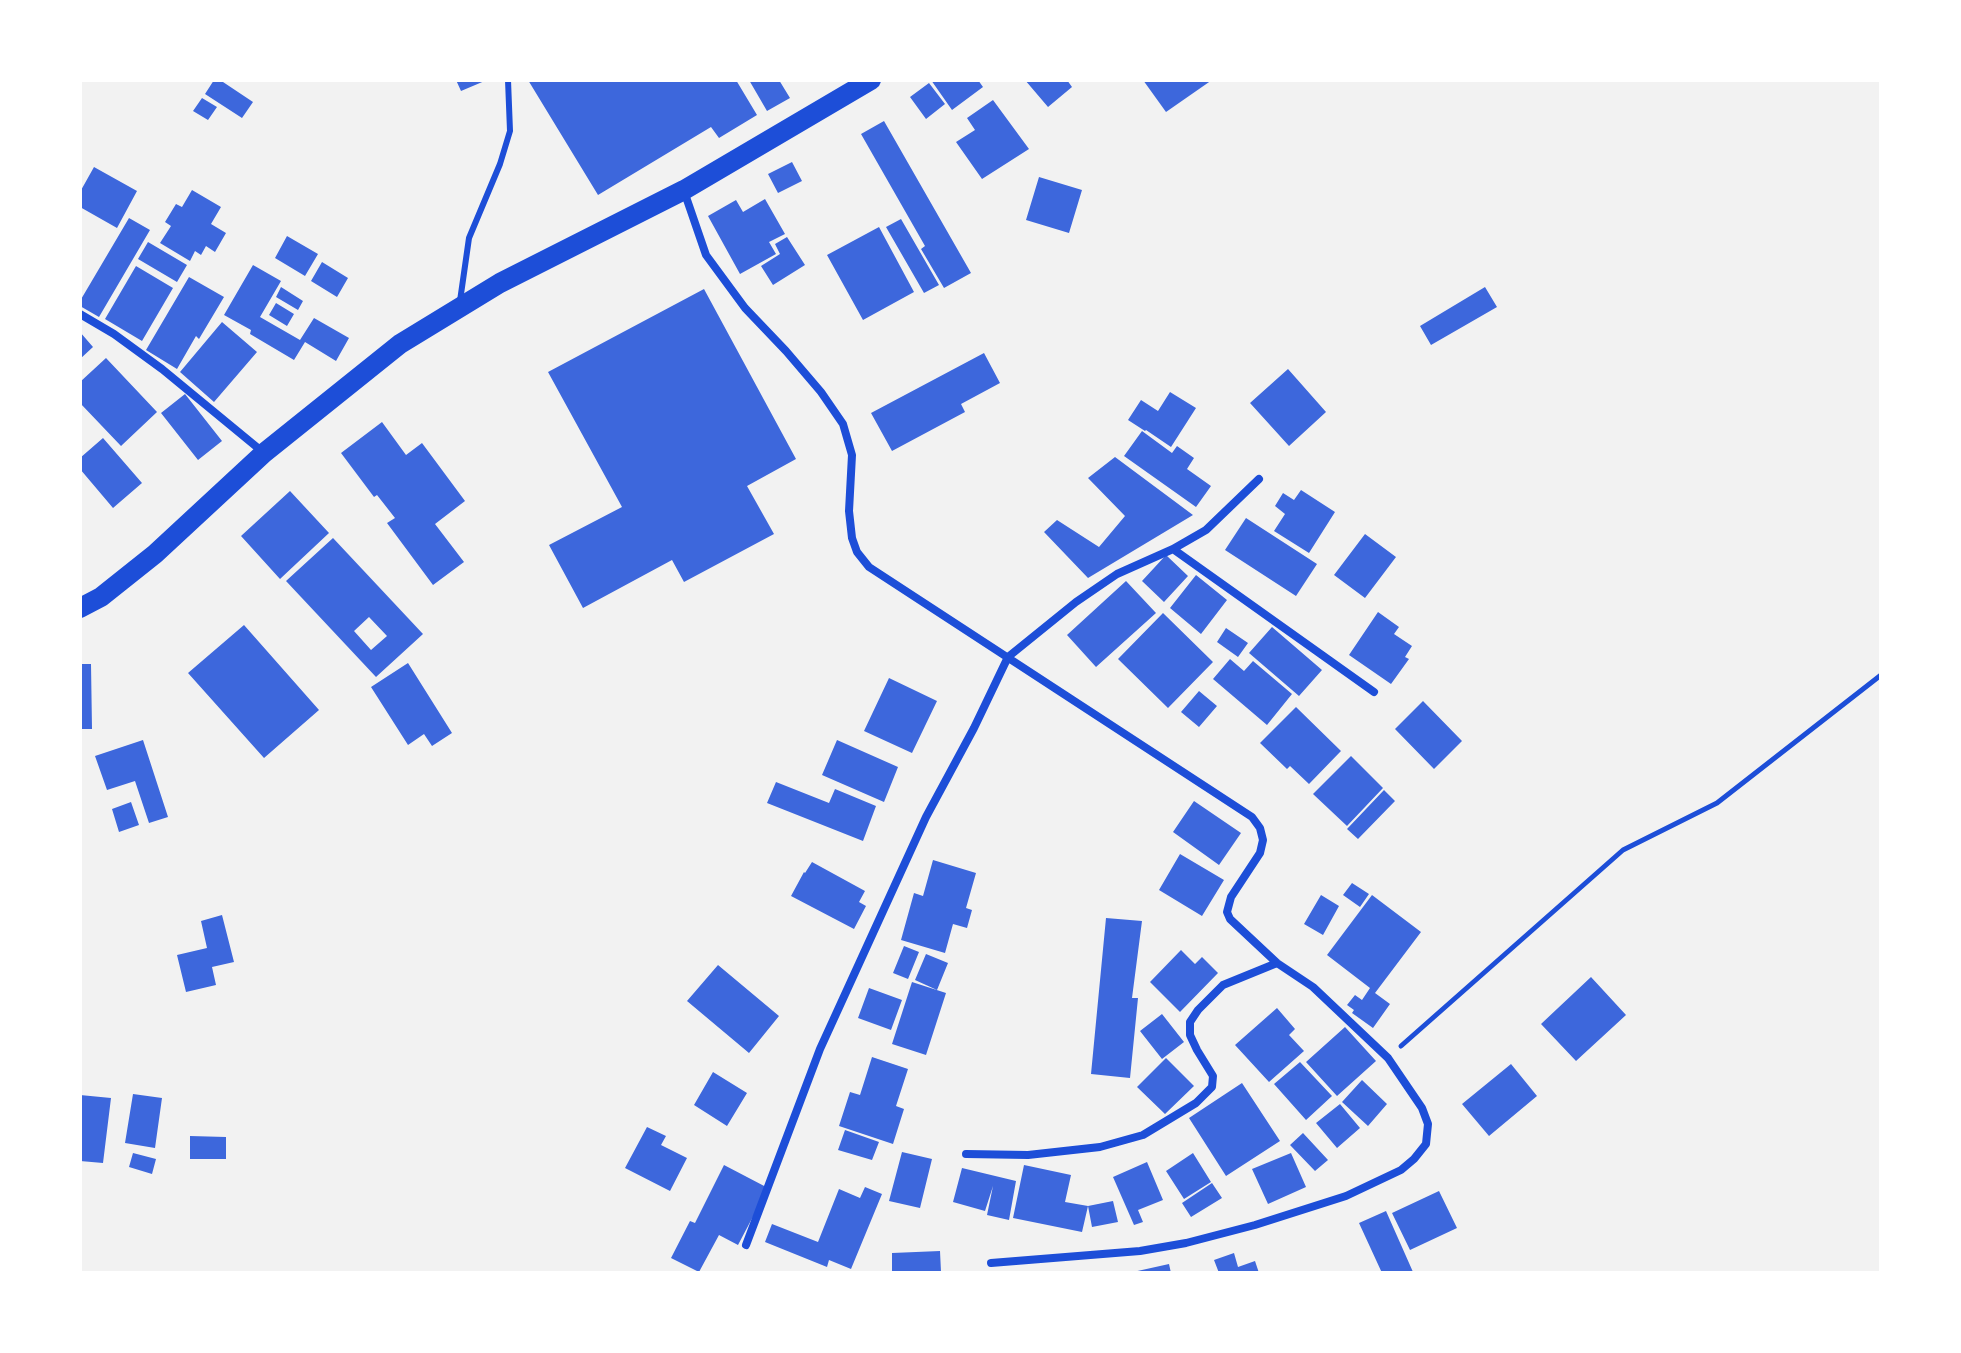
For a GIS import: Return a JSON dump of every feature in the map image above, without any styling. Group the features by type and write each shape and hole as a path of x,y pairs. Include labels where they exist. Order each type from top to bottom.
{"main road":[{"path":"80,608 101,597 155,554 264,453 400,344 500,283 684,190 871,80"}],"street":[{"path":"684,190 706,255 745,308 821,392 843,424 852,455 849,511 857,552 869,567 1252,817 1260,828 1263,840 1260,853 1231,897 1227,912 1230,919 1277,963 1313,987 1388,1058 1422,1108 1428,1124 1426,1144 1401,1170 1346,1196 1255,1225 1140,1251 991,1263"},
{"path":"80,314 162,369 264,453"},
{"path":"746,1245 820,1049 926,817 1008,657 1076,602 1117,574 1173,549 1206,530 1259,479"},
{"path":"1173,549 1374,692"},
{"path":"966,1154 1028,1155 1100,1147 1143,1135 1196,1103 1212,1087 1213,1076 1190,1035 1190,1022 1223,985 1277,963"}],"lane":[{"path":"459,308 469,238 500,164 510,131 508,80"}],"path":[{"path":"1388,1058 1623,850 1717,803 1881,675"}],"building":[{"path":"214,80 220,80 253,102 242,118 205,94"},
{"path":"456,80 487,80 461,91"},
{"path":"528,80 736,80 757,115 719,138 711,127 598,195"},
{"path":"749,80 779,80 790,98 767,111"},
{"path":"931,80 978,80 983,87 952,110"},
{"path":"1025,80 1067,80 1072,87 1048,107"},
{"path":"1143,80 1212,80 1166,112"},
{"path":"929,83 945,104 926,119 910,97"},
{"path":"202,98 217,107 208,120 193,111"},
{"path":"993,100 1029,149 982,179 956,142 975,130 967,118"},
{"path":"884,121 971,273 944,288 921,249 925,246 861,134"},
{"path":"792,162 802,181 778,193 768,174"},
{"path":"94,167 137,191 117,228 80,207 80,192"},
{"path":"1039,177 1082,190 1069,233 1026,220"},
{"path":"192,190 221,207 211,224 226,233 215,252 206,246 201,255 195,251 190,261 160,243 171,226 165,222 176,204 182,207"},
{"path":"765,199 785,234 769,242 776,254 740,274 708,216 736,200 743,212"},
{"path":"129,218 150,230 99,317 80,306 80,301"},
{"path":"901,219 939,285 924,293 886,227"},
{"path":"879,227 914,292 863,320 827,255"},
{"path":"287,236 318,254 305,276 275,258"},
{"path":"787,237 805,265 773,285 761,266 780,254 775,244"},
{"path":"148,242 187,265 177,282 138,259"},
{"path":"322,262 348,278 337,297 311,281"},
{"path":"253,265 281,281 260,317 300,340 314,318 349,338 336,361 305,342 294,360 224,315"},
{"path":"136,266 173,288 142,341 105,319"},
{"path":"189,277 224,297 177,369 146,350"},
{"path":"281,287 303,301 298,310 276,297"},
{"path":"1485,287 1497,307 1431,345 1420,326"},
{"path":"704,289 796,459 747,486 774,534 684,582 672,560 583,608 549,545 622,507 548,372"},
{"path":"276,303 294,314 287,326 269,315"},
{"path":"222,322 257,352 214,402 180,372"},
{"path":"80,332 93,347 80,359"},
{"path":"984,353 1000,383 961,404 965,412 892,451 871,413"},
{"path":"106,358 157,412 121,446 80,403 80,382"},
{"path":"1288,369 1326,412 1289,446 1250,403"},
{"path":"1170,392 1196,408 1171,447 1128,420 1141,400 1158,411"},
{"path":"185,394 222,441 198,460 161,413"},
{"path":"382,422 406,455 422,443 465,501 435,524 464,562 433,585 387,523 395,518 377,495 374,497 341,453"},
{"path":"1142,431 1172,453 1177,446 1194,458 1187,469 1211,486 1196,507 1124,456"},
{"path":"103,438 142,483 113,508 80,469 80,458"},
{"path":"1115,457 1193,515 1088,578 1044,532 1057,520 1099,547 1125,516 1088,478"},
{"path":"1301,490 1335,512 1309,553 1274,531 1285,514 1275,506 1283,493 1294,500"},
{"path":"290,491 329,533 280,579 241,536"},
{"path":"1246,518 1317,564 1296,596 1225,550"},
{"path":"1365,534 1396,557 1365,598 1334,575"},
{"path":"333,538 423,634 376,677 286,581","holes":["369,617 387,636 371,650 354,631"]},
{"path":"1166,555 1188,576 1164,602 1142,581"},
{"path":"1196,575 1227,600 1201,634 1170,608"},
{"path":"1126,581 1156,613 1096,667 1067,635"},
{"path":"1378,612 1399,627 1394,634 1412,646 1405,657 1409,659 1391,684 1349,655"},
{"path":"1163,613 1213,662 1168,708 1118,659"},
{"path":"244,625 319,710 264,758 188,673"},
{"path":"1272,627 1322,670 1299,696 1249,653"},
{"path":"1226,628 1248,643 1238,657 1217,642"},
{"path":"1230,659 1244,671 1253,661 1292,694 1267,725 1213,679"},
{"path":"408,663 452,733 432,746 424,734 408,745 371,687"},
{"path":"80,664 91,664 92,729 80,729"},
{"path":"889,678 937,701 912,753 864,731"},
{"path":"1199,691 1217,706 1199,727 1181,712"},
{"path":"1423,701 1462,741 1434,769 1395,729"},
{"path":"1296,707 1341,751 1309,784 1290,766 1287,769 1260,743"},
{"path":"143,740 168,817 149,823 135,781 107,790 95,756"},
{"path":"837,740 898,767 884,802 822,775"},
{"path":"1351,756 1383,788 1347,826 1313,794"},
{"path":"776,782 829,803 835,789 876,806 863,841 767,803"},
{"path":"1384,790 1395,801 1358,839 1347,829"},
{"path":"1194,801 1241,833 1219,865 1173,832"},
{"path":"131,802 139,825 119,832 112,809"},
{"path":"1180,854 1224,880 1202,916 1159,890"},
{"path":"933,860 976,873 966,908 972,910 967,928 953,924 945,953 901,940 914,893 923,896"},
{"path":"812,862 865,891 859,902 866,906 854,929 791,896"},
{"path":"1352,883 1369,894 1360,907 1343,895"},
{"path":"1321,895 1339,906 1323,935 1304,924"},
{"path":"1372,895 1421,932 1375,993 1390,1004 1373,1028 1352,1013 1354,1010 1347,1005 1355,995 1362,1000 1370,988 1327,955"},
{"path":"222,915 234,962 212,967 216,985 186,992 177,955 207,948 201,921"},
{"path":"1106,918 1142,921 1132,998 1138,998 1130,1078 1091,1074"},
{"path":"904,946 919,952 908,979 893,973"},
{"path":"1181,950 1195,964 1202,957 1218,973 1180,1012 1150,982"},
{"path":"926,954 948,963 937,990 915,980"},
{"path":"718,965 779,1016 749,1053 687,1001"},
{"path":"1591,977 1626,1015 1576,1061 1541,1024"},
{"path":"912,982 946,993 926,1055 892,1044"},
{"path":"869,988 902,1000 891,1030 858,1018"},
{"path":"1277,1008 1295,1029 1289,1035 1304,1051 1269,1082 1235,1045"},
{"path":"1162,1014 1184,1042 1162,1059 1140,1031"},
{"path":"1345,1027 1376,1061 1337,1096 1306,1062"},
{"path":"872,1057 908,1069 896,1106 904,1109 893,1144 839,1126 850,1092 860,1095"},
{"path":"1166,1058 1194,1086 1165,1114 1137,1087"},
{"path":"1300,1062 1332,1096 1306,1120 1274,1084"},
{"path":"1511,1064 1537,1096 1489,1136 1462,1104"},
{"path":"713,1072 747,1093 727,1126 694,1105"},
{"path":"1362,1080 1387,1104 1368,1126 1342,1102"},
{"path":"1242,1083 1280,1141 1226,1176 1189,1118"},
{"path":"133,1094 162,1098 155,1148 125,1143"},
{"path":"80,1095 111,1098 103,1163 80,1161"},
{"path":"1340,1104 1360,1128 1337,1148 1316,1123"},
{"path":"647,1127 666,1136 661,1145 687,1158 670,1191 625,1168"},
{"path":"845,1130 879,1142 872,1160 838,1150"},
{"path":"1303,1133 1328,1160 1315,1171 1290,1145"},
{"path":"190,1136 226,1137 226,1159 190,1159"},
{"path":"902,1152 932,1159 920,1208 889,1201"},
{"path":"133,1153 156,1159 152,1174 129,1167"},
{"path":"1193,1153 1211,1182 1184,1199 1166,1171"},
{"path":"1291,1153 1306,1187 1268,1204 1252,1169"},
{"path":"1147,1162 1163,1200 1138,1210 1143,1222 1134,1225 1113,1177"},
{"path":"724,1165 768,1188 738,1245 719,1235 699,1272 671,1258 690,1221 695,1223"},
{"path":"1024,1165 1071,1175 1065,1202 1088,1206 1082,1232 1013,1218"},
{"path":"962,1168 1016,1181 1009,1220 987,1215 993,1186 985,1211 953,1202"},
{"path":"1212,1183 1222,1198 1191,1217 1182,1203"},
{"path":"865,1187 882,1194 851,1269 829,1260 827,1267 765,1242 772,1224 818,1242 839,1189 860,1198"},
{"path":"1439,1191 1457,1228 1410,1250 1392,1213"},
{"path":"1113,1201 1118,1222 1092,1227 1088,1206"},
{"path":"1386,1211 1411,1273 1382,1273 1359,1223"},
{"path":"940,1251 941,1272 892,1273 892,1253"},
{"path":"1234,1253 1238,1267 1255,1261 1259,1273 1219,1273 1214,1260"},
{"path":"1169,1264 1171,1273 1133,1272"}]}
